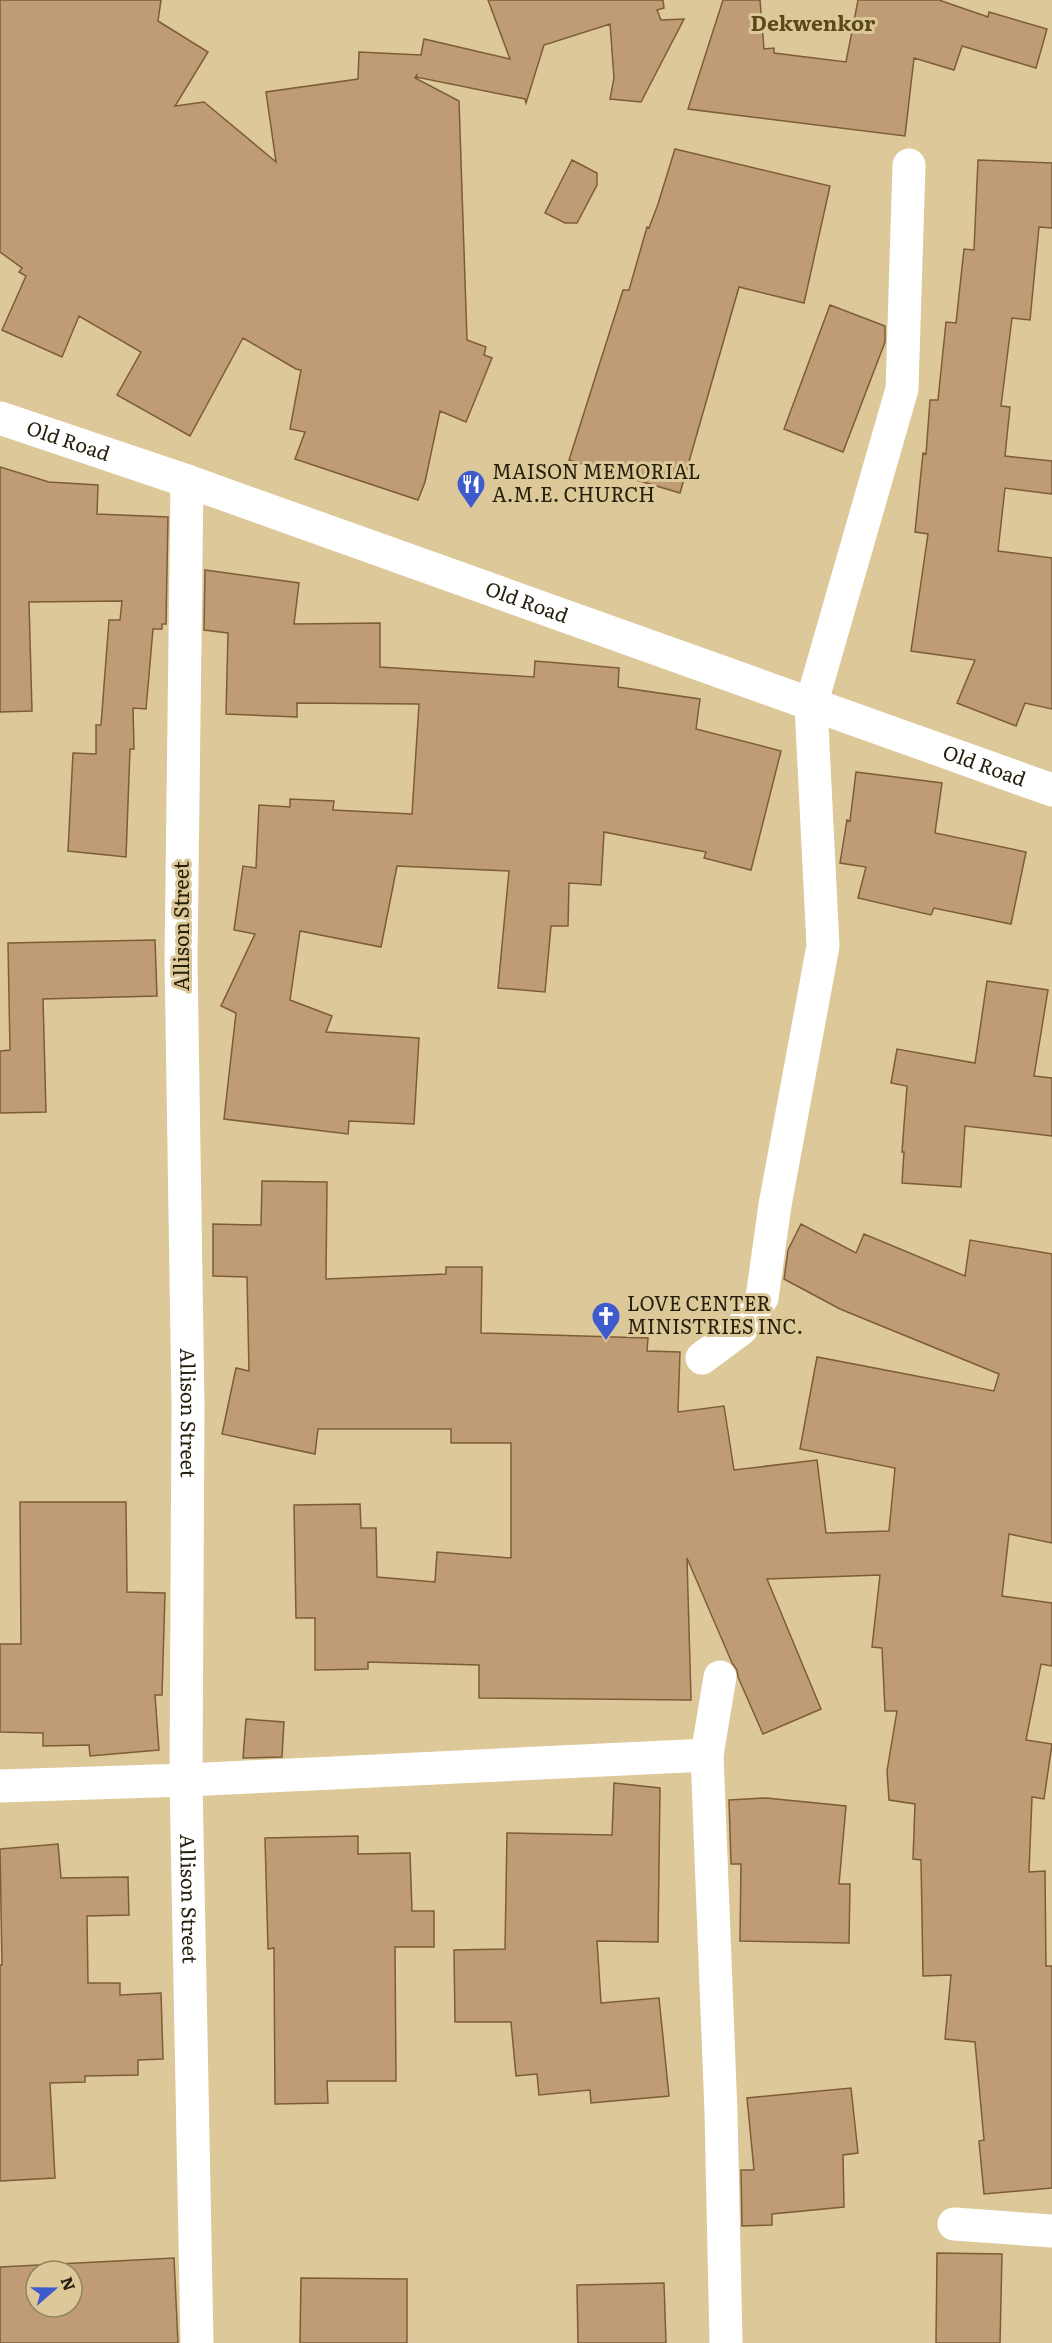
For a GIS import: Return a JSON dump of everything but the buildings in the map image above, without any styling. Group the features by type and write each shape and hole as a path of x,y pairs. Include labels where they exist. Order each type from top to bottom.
{"street":[{"path":"702,1358 741,1329 762,1298 775,1205 823,946 811,705 902,389 909,165"},
{"name":"Old Road","path":"0,418 187,481 1052,790"},
{"name":"Allison Street","path":"187,481 181,959 188,1404 186,1780 197,2343"},
{"path":"720,1677 707,1755 721,2114 726,2343"},
{"path":"0,1786 186,1780 707,1755"},
{"path":"954,2224 1052,2231"}],"place":[{"name":"MAISON MEMORIAL A.M.E. CHURCH","path":"471,510"},
{"name":"LOVE CENTER MINISTRIES INC.","path":"606,1342"}],"district":[{"name":"Dekwenkor","path":"813,24"}]}
